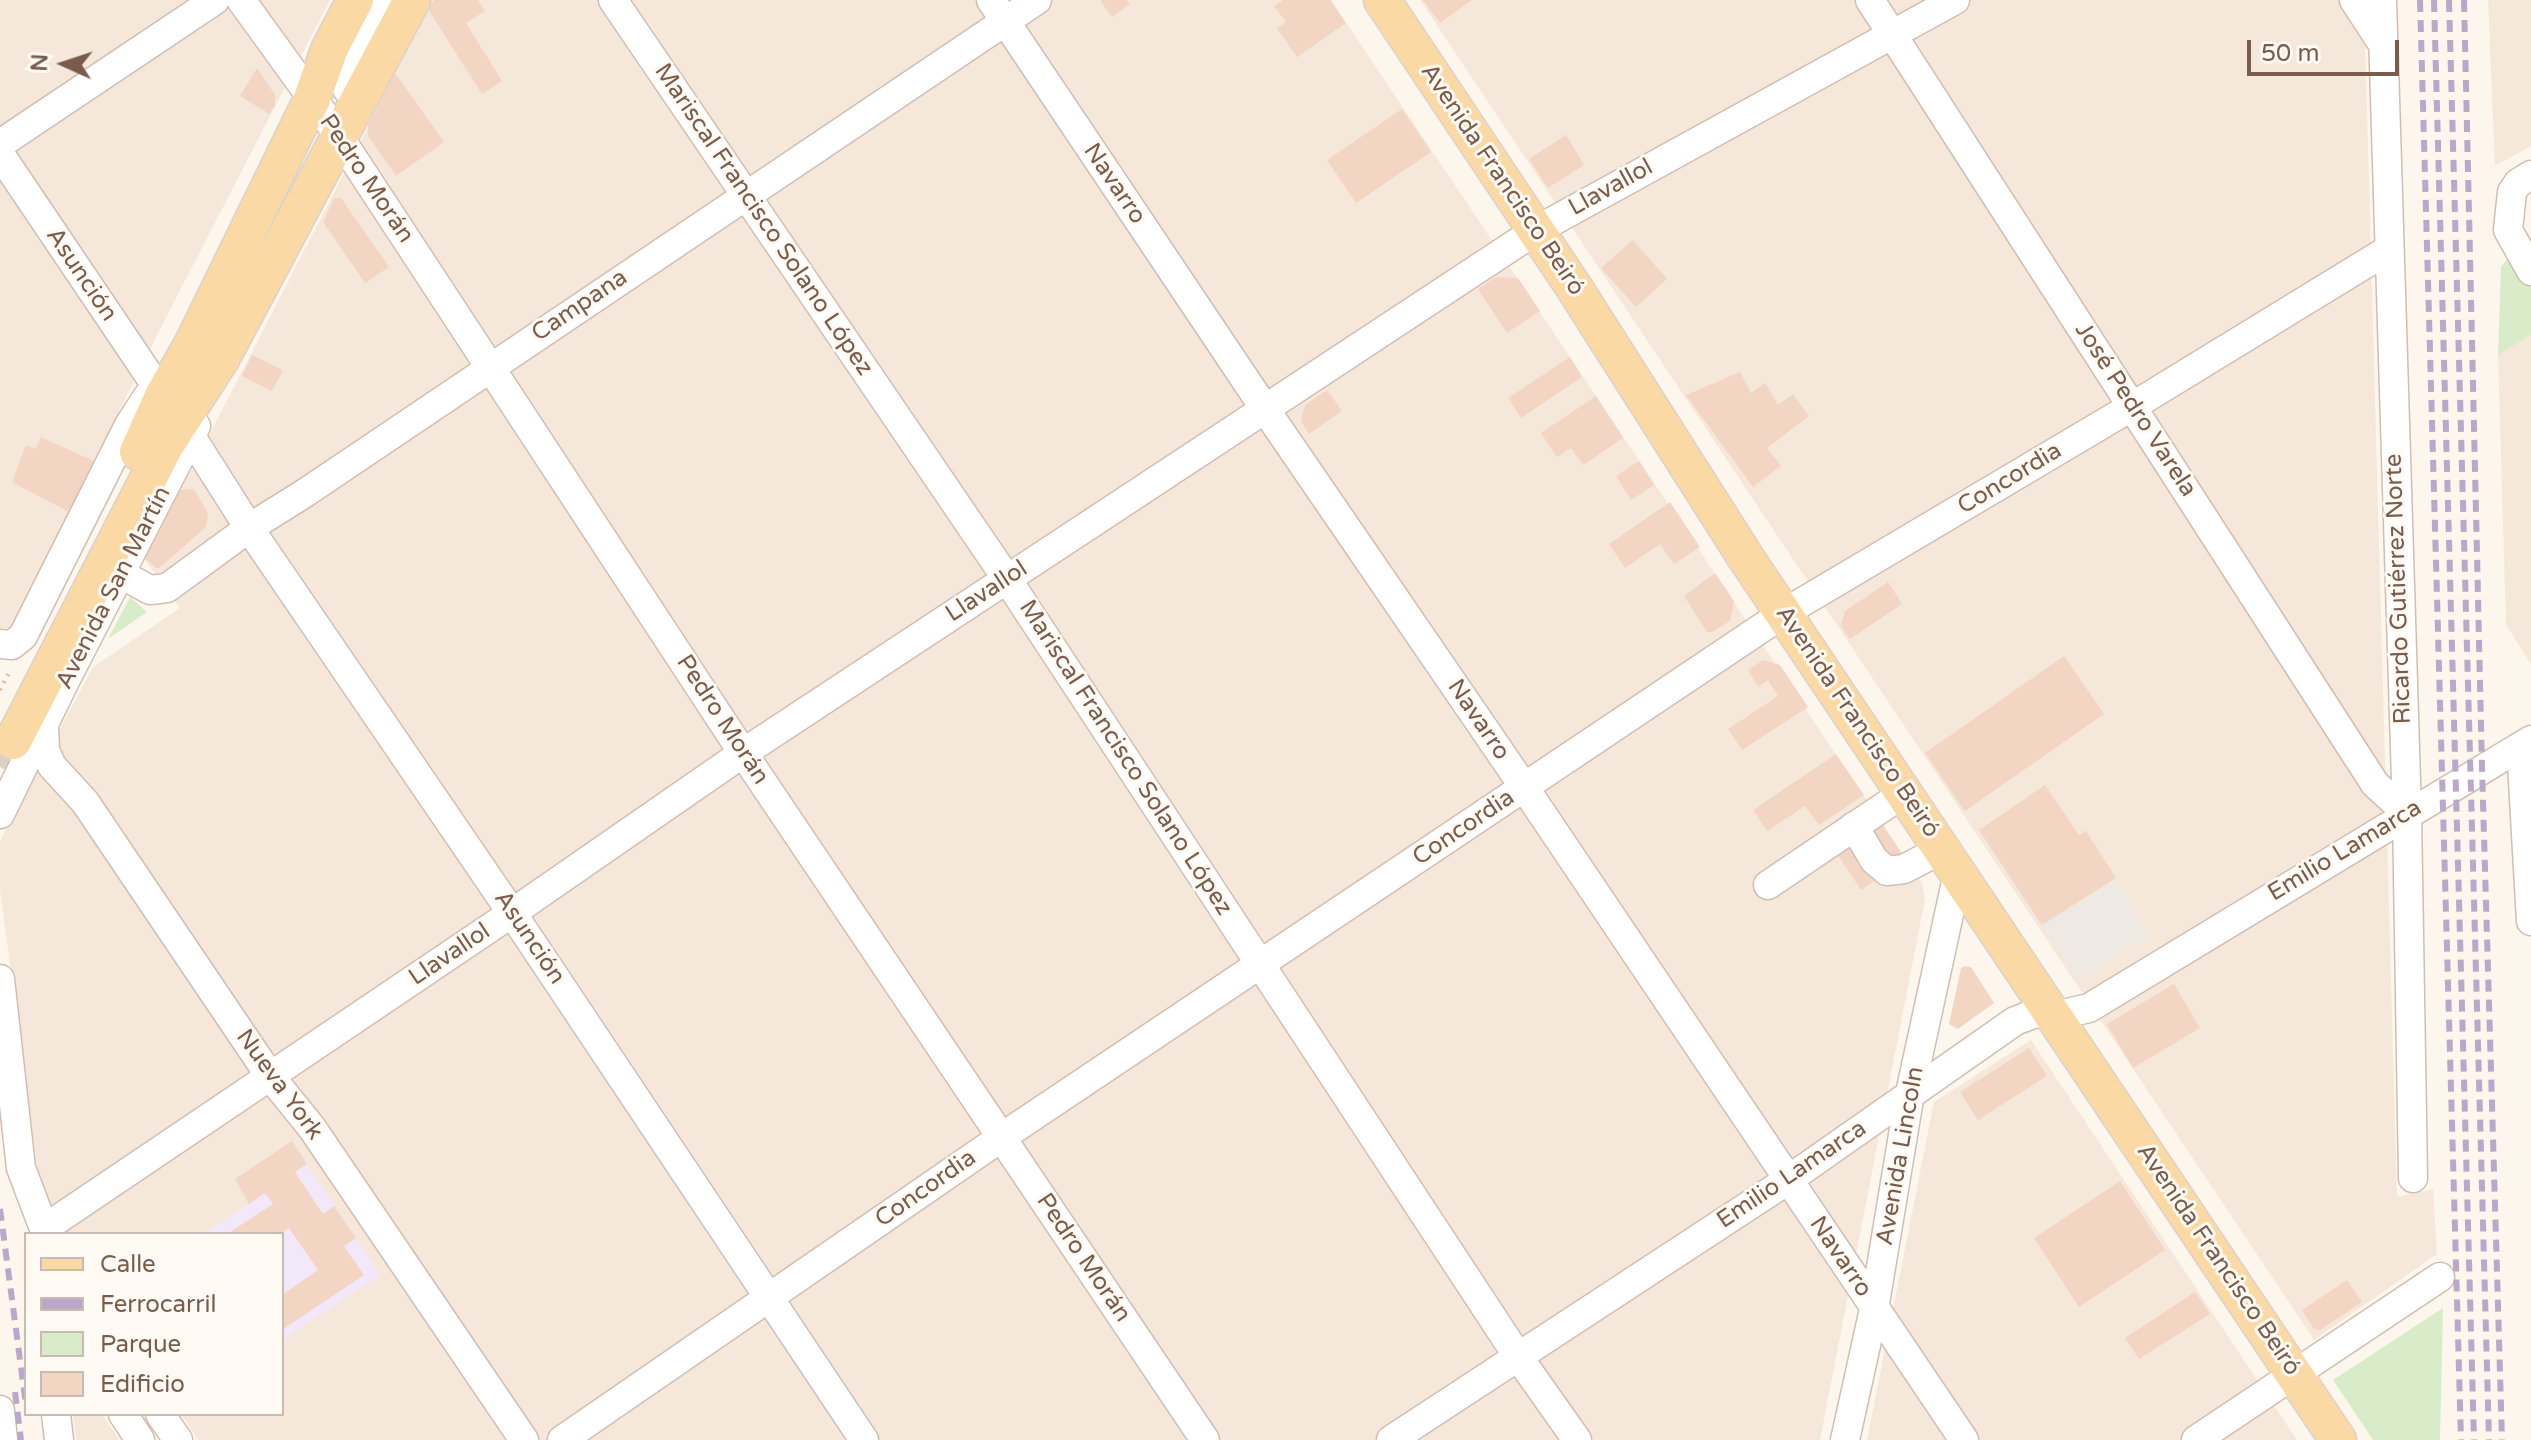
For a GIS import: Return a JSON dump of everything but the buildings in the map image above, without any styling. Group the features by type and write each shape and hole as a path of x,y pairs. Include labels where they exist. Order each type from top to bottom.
{"main road":[{"name":"Avenida San Martín","path":"19,729 165,446 221,359 327,120 329,50 355,0"},
{"name":"Avenida San Martín","path":"19,729 99,530 163,396 327,120 412,0"},
{"name":"Avenida Francisco Beiró","path":"1382,0 1784,613 2338,1440"}],"street":[{"path":"0,144 215,0"},
{"name":"Pedro Morán","path":"241,0 327,120 743,753 1205,1440"},
{"path":"327,120 340,60 371,0"},
{"path":"327,120 386,0"},
{"name":"Mariscal Francisco Solano López","path":"613,0 1007,579 1517,1355 1577,1440"},
{"name":"Campana","path":"121,574 150,590 167,588 249,528 746,194 998,11 1037,0"},
{"name":"José Pedro Varela","path":"1870,0 2375,784 2407,813"},
{"name":"Llavallol","path":"46,1231 743,753 1535,231 1955,0"},
{"path":"2354,0 2383,45"},
{"name":"Ricardo Gutiérrez Norte","path":"2382,0 2407,813 2413,1178"},
{"name":"Navarro","path":"998,11 1964,1440"},
{"name":"Asunción","path":"0,154 163,396"},
{"path":"2531,175 2518,183 2512,192 2508,210 2508,230 2531,271"},
{"name":"Concordia","path":"562,1440 1002,1137 1784,613 2388,250"},
{"name":"Avenida San Martín","path":"0,814 19,729 65,681 192,438 221,359"},
{"name":"Avenida San Martín","path":"0,644 12,645 20,641 129,425 148,396 163,396"},
{"name":"Asunción","path":"192,438 249,528 512,913 864,1440"},
{"name":"Nueva York","path":"19,729 45,750 52,766 85,802 270,1076 312,1128 524,1440"},
{"path":"2526,743 2531,921"},
{"name":"Emilio Lamarca","path":"1391,1440 1788,1180 2015,1021 2036,1013 2054,1016 2089,1008 2526,743"},
{"path":"1768,885 1904,793"},
{"path":"1854,826 1874,860 1887,871 1950,861"},
{"name":"Avenida Lincoln","path":"1845,1440 1874,1309 1950,861"},
{"path":"0,979 21,1168 46,1231"},
{"path":"2196,1440 2440,1277"},
{"path":"0,1410 3,1440"},
{"path":"56,1416 59,1440"},
{"path":"124,1416 140,1440"},
{"path":"161,1416 178,1440"}],"path":[{"path":"0,677 8,662 13,665 0,690"}],"shaded area":[{"path":"0,0 330,0 157,335 11,628 0,628"},
{"path":"433,0 1331,0 1922,883 1925,899 1820,1440 198,1440 182,1416 284,1416 284,1232 60,1232 40,1188 0,890 0,841 93,667 180,608 145,560"},
{"path":"1420,0 2364,0 2397,1197 2433,1189 2437,1254 2314,1340"},
{"path":"2488,0 2531,0 2531,146 2495,166"},
{"path":"2531,335 2531,664 2506,625 2498,355"},
{"path":"2116,878 2150,935 2082,977 2073,973 2042,925"},
{"path":"2031,1040 2297,1440 1867,1440 1934,1102"},
{"path":"292,1141 380,1275 284,1339 284,1232 206,1232 249,1204 235,1179"},
{"path":"73,1416 103,1416 119,1440 76,1440"}],"green space":[{"path":"2515,249 2531,276 2531,335 2498,355 2501,267"},
{"path":"130,597 147,612 108,639"},
{"path":"2443,1308 2440,1440 2373,1440 2333,1380"}],"tunnel":[{"path":"0,767 13,741"}],"railway":[{"path":"2420,0 2461,1440"},
{"path":"2434,0 2474,1440"},
{"path":"2449,0 2489,1440"},
{"path":"2464,0 2502,1440"},
{"path":"0,1209 24,1390"},
{"path":"15,1392 21,1440"}]}
